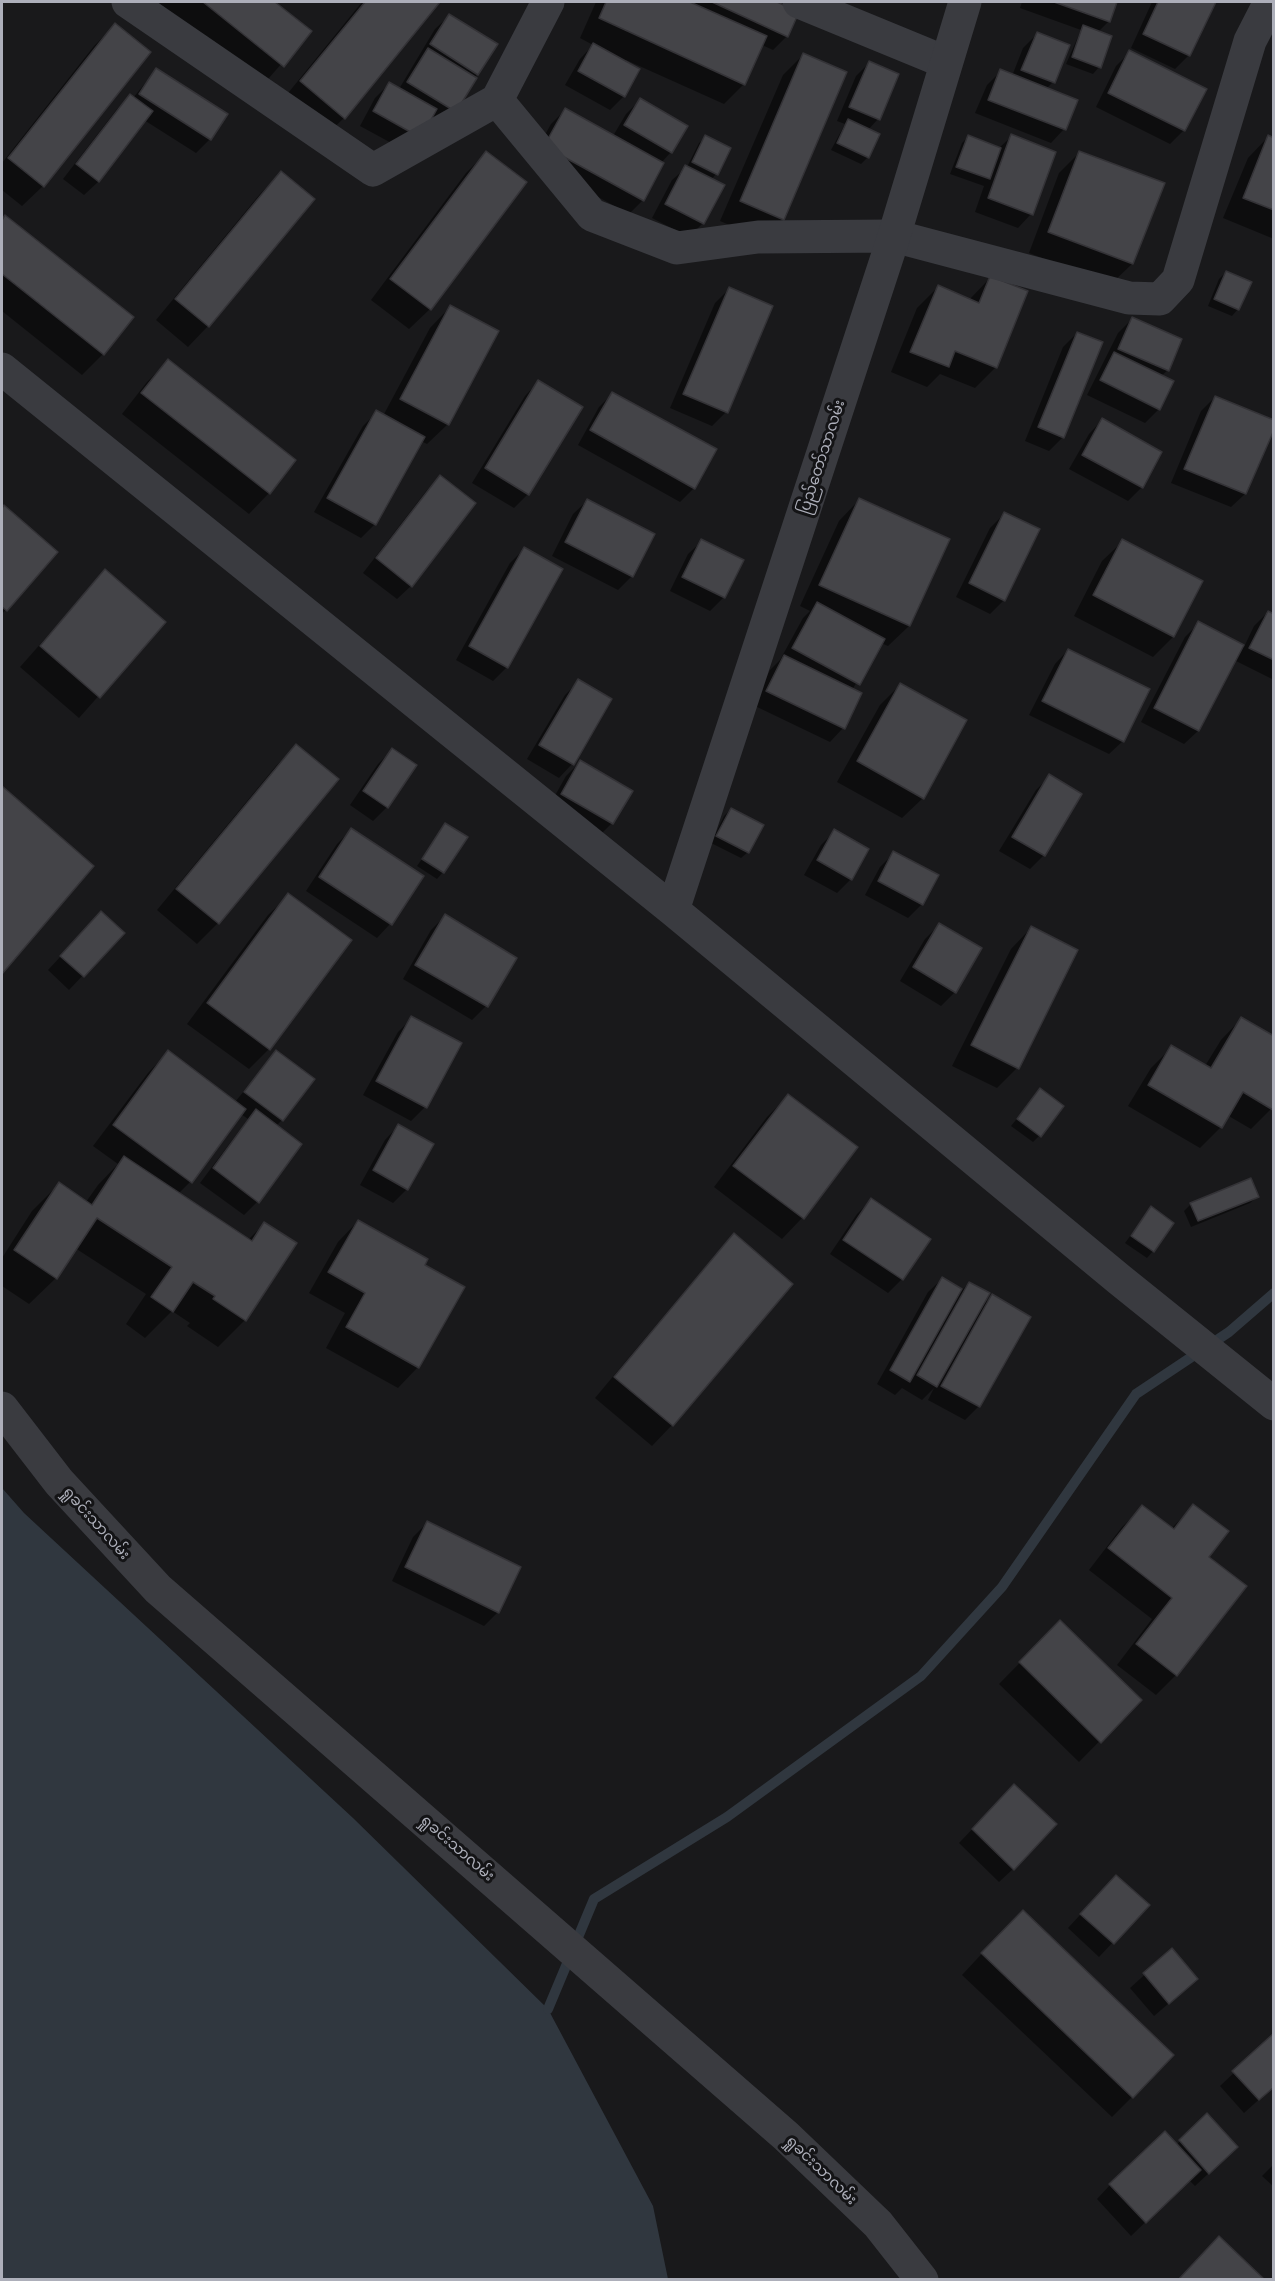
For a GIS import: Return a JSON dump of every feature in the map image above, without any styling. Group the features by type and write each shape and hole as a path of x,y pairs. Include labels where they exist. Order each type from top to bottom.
{"street":[{"path":"128,2 373,170 497,100 548,2"},
{"path":"799,2 945,62"},
{"name":"ပြည်တော်သာလမ်း","path":"674,910 894,236 964,2"},
{"path":"497,100 592,215 677,248 758,237 894,236 1129,298 1160,299 1178,280 1250,41 1270,2"},
{"path":"2,369 674,910 1120,1280 1274,1404"},
{"name":"ရှုခင်းသာလမ်း","path":"2,1408 59,1482 158,1589 496,1881 786,2136 878,2224 922,2280"}],"shaded area":[{"path":"2,1488 24,1513 353,1818 548,2009 653,2206 668,2279 2,2279"}],"building":[{"path":"203,2 275,2 312,31 284,67"},
{"path":"365,2 440,2 345,119 300,81"},
{"path":"606,2 690,2 767,36 745,85 599,18"},
{"path":"712,2 777,2 799,12 788,37"},
{"path":"1054,2 1117,2 1110,22"},
{"path":"1158,2 1216,2 1190,56 1143,34"},
{"path":"449,14 498,44 478,75 430,44"},
{"path":"115,23 151,52 44,187 8,158"},
{"path":"1083,25 1112,36 1101,68 1072,57"},
{"path":"1037,32 1070,45 1055,83 1021,70"},
{"path":"593,43 640,69 625,97 578,71"},
{"path":"428,48 477,78 456,112 407,82"},
{"path":"1129,50 1207,89 1185,131 1108,93"},
{"path":"803,53 847,72 784,220 740,201"},
{"path":"869,61 899,74 880,120 849,107"},
{"path":"156,68 228,114 211,140 139,94"},
{"path":"1000,69 1078,100 1066,130 988,100"},
{"path":"389,82 437,109 421,138 373,111"},
{"path":"130,94 153,111 99,182 76,164"},
{"path":"640,98 688,126 672,153 624,125"},
{"path":"565,108 664,163 644,201 544,146"},
{"path":"848,119 880,134 869,158 837,143"},
{"path":"1011,134 1056,152 1033,215 988,198"},
{"path":"705,135 731,148 718,175 692,162"},
{"path":"968,135 1001,148 990,179 956,167"},
{"path":"1268,135 1274,138 1274,210 1243,198"},
{"path":"486,151 527,182 431,310 390,279"},
{"path":"1079,151 1165,183 1133,264 1048,232"},
{"path":"685,165 725,185 704,224 665,204"},
{"path":"281,171 315,199 209,327 175,299"},
{"path":"5,215 134,317 104,355 2,274 2,220"},
{"path":"1226,271 1252,282 1239,310 1214,299"},
{"path":"990,276 1028,291 997,368 955,351 949,367 910,352 938,285 979,303"},
{"path":"729,287 773,306 728,413 683,394"},
{"path":"450,305 499,331 449,425 400,399"},
{"path":"1132,317 1182,339 1169,371 1118,349"},
{"path":"1077,332 1103,342 1064,438 1038,427"},
{"path":"1114,352 1174,381 1160,410 1100,380"},
{"path":"168,359 296,460 270,494 141,393"},
{"path":"538,380 583,407 529,495 485,468"},
{"path":"612,392 717,449 695,489 590,430"},
{"path":"1215,396 1274,420 1274,430 1246,494 1184,469"},
{"path":"376,410 425,437 376,525 327,498"},
{"path":"1102,418 1162,452 1143,488 1082,455"},
{"path":"440,475 476,503 412,587 376,558"},
{"path":"859,498 950,539 910,626 819,585"},
{"path":"587,499 655,534 633,577 565,542"},
{"path":"4,505 58,552 7,611 2,607 2,508"},
{"path":"1004,512 1040,529 1005,601 969,583"},
{"path":"701,539 744,560 725,598 682,577"},
{"path":"1122,539 1203,581 1174,637 1093,595"},
{"path":"524,547 563,569 508,668 469,646"},
{"path":"105,569 166,622 100,698 40,646"},
{"path":"817,602 885,639 860,685 792,648"},
{"path":"1268,611 1274,614 1274,660 1249,648"},
{"path":"1198,621 1244,645 1199,731 1154,708"},
{"path":"1068,649 1150,689 1124,742 1042,701"},
{"path":"784,655 862,693 845,729 766,691"},
{"path":"578,679 612,699 574,765 539,745"},
{"path":"900,683 967,720 924,799 857,761"},
{"path":"296,744 339,779 219,924 176,889"},
{"path":"392,748 417,765 388,808 363,791"},
{"path":"580,760 633,791 613,824 561,794"},
{"path":"1049,774 1082,794 1045,856 1012,837"},
{"path":"2,786 94,866 2,974"},
{"path":"731,808 764,825 749,853 716,836"},
{"path":"445,823 468,837 444,873 422,859"},
{"path":"351,828 424,876 392,925 319,877"},
{"path":"834,829 869,849 852,880 817,860"},
{"path":"893,851 939,875 923,905 878,881"},
{"path":"288,893 352,940 270,1050 207,1003"},
{"path":"101,911 125,933 84,977 60,956"},
{"path":"445,914 517,958 488,1007 415,965"},
{"path":"939,923 982,948 956,993 913,967"},
{"path":"1031,926 1078,950 1019,1069 971,1045"},
{"path":"411,1016 462,1043 427,1108 376,1081"},
{"path":"1241,1017 1274,1036 1273,1110 1243,1092 1222,1128 1148,1085 1171,1045 1211,1068"},
{"path":"168,1050 246,1109 192,1183 113,1125"},
{"path":"276,1050 315,1079 283,1121 244,1092"},
{"path":"1040,1088 1064,1106 1041,1137 1017,1119"},
{"path":"788,1094 858,1147 804,1219 733,1166"},
{"path":"256,1109 302,1144 259,1203 213,1168"},
{"path":"398,1124 434,1144 408,1190 373,1170"},
{"path":"124,1156 252,1241 264,1222 297,1243 246,1321 213,1299 215,1296 193,1282 173,1312 151,1297 172,1267 97,1218 57,1279 14,1250 59,1182 92,1205"},
{"path":"1251,1178 1259,1197 1198,1221 1190,1203"},
{"path":"871,1198 931,1239 903,1280 843,1240"},
{"path":"1151,1206 1174,1223 1154,1252 1131,1236"},
{"path":"358,1220 428,1259 425,1265 465,1287 419,1368 346,1327 365,1293 328,1272"},
{"path":"734,1233 793,1284 673,1426 614,1377"},
{"path":"942,1277 962,1289 910,1382 890,1370"},
{"path":"969,1282 990,1293 937,1387 917,1375"},
{"path":"992,1294 1031,1317 980,1407 941,1386"},
{"path":"1193,1504 1229,1531 1209,1557 1247,1586 1177,1676 1136,1644 1172,1598 1108,1548 1142,1505 1174,1529"},
{"path":"427,1521 521,1567 499,1613 405,1567"},
{"path":"1060,1620 1142,1700 1101,1743 1019,1662"},
{"path":"1014,1784 1057,1824 1014,1870 972,1829"},
{"path":"1116,1875 1150,1905 1114,1944 1080,1914"},
{"path":"1023,1910 1174,2055 1133,2098 981,1953"},
{"path":"1172,1948 1198,1979 1169,2004 1143,1973"},
{"path":"1274,2033 1274,2087 1259,2100 1232,2071"},
{"path":"1207,2113 1238,2147 1209,2174 1179,2140"},
{"path":"1165,2131 1201,2170 1146,2223 1109,2184"},
{"path":"1219,2236 1265,2280 1178,2280"}],"waterway":[{"path":"548,2009 594,1899 727,1817 921,1676 1002,1587 1136,1394 1229,1332 1274,1293"}]}
